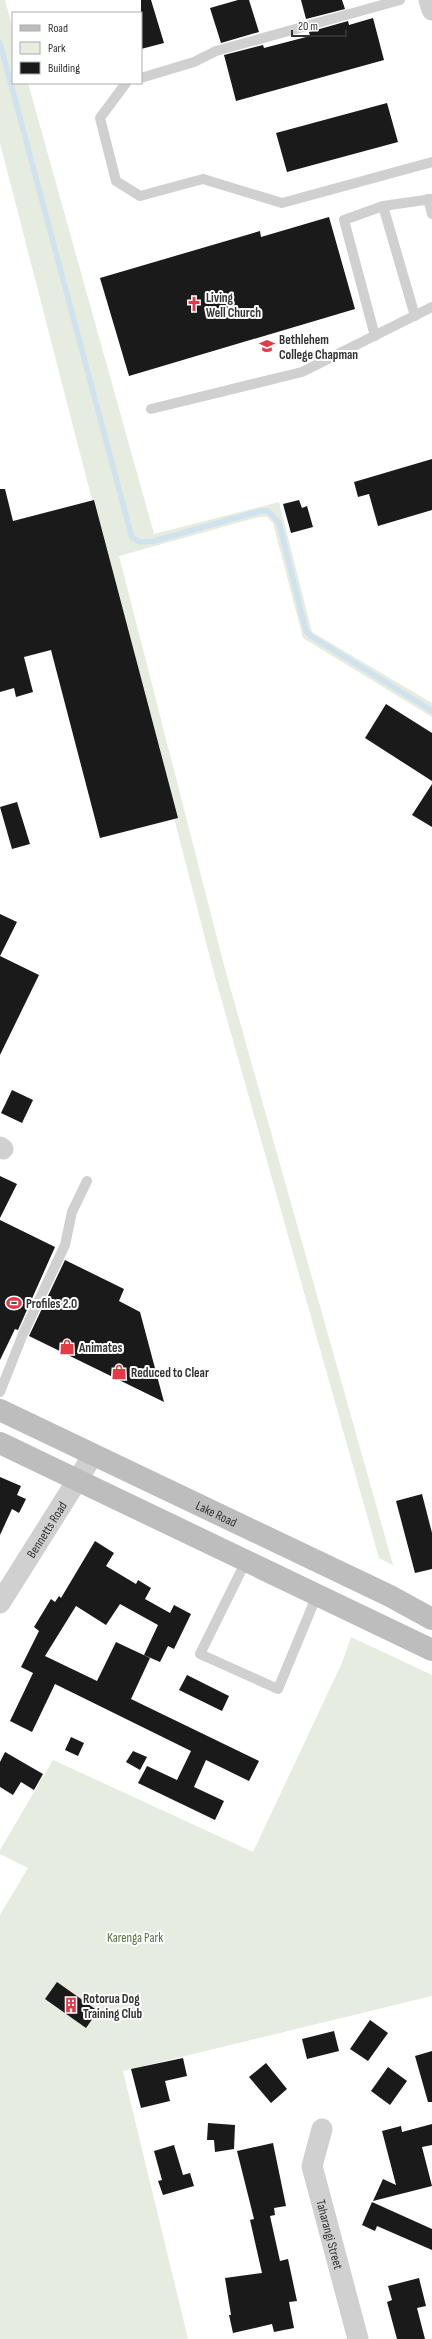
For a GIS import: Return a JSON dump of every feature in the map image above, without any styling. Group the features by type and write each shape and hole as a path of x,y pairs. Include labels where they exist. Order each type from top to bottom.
{"main road":[{"name":"Lake Road","path":"0,1410 383,1593 432,1619"},
{"path":"0,1443 432,1650"}],"street":[{"path":"429,0 432,10"},
{"name":"Bennetts Road","path":"0,1603 93,1455"},
{"name":"Taharangi Street","path":"322,2129 312,2166 358,2339"}],"lane":[{"path":"142,78 194,62 216,51 400,0"},
{"path":"125,84 100,118 116,181 140,196 203,179 282,203 432,162"},
{"path":"375,336 344,220 383,206 430,199 432,214"},
{"path":"383,206 415,316"},
{"path":"151,409 302,372 432,307"},
{"path":"0,1392 23,1334 65,1245 72,1212 87,1181"},
{"path":"246,1561 200,1654 278,1689 317,1595"}],"green space":[{"path":"0,0 5,0 12,25 12,84 28,84 154,534 279,502 312,632 432,703 432,717 303,638 273,523 267,517 259,517 119,556 225,969 393,1565 379,1558 214,973 0,143"},
{"name":"Karenga Park","path":"351,1637 432,1675 432,1996 123,2071 188,2339 0,2339 0,1915 28,1868 0,1854 0,1850 53,1760 253,1852 342,1663"}],"building":[{"path":"141,0 151,0 164,43 142,49"},
{"path":"238,0 249,0 259,32 221,43 210,8"},
{"path":"301,0 342,0 345,9 306,19"},
{"path":"373,18 384,60 236,101 224,55 263,45 264,48 310,36 309,32 348,21 349,25"},
{"path":"387,103 398,142 287,172 276,133"},
{"name":"Living Well Church","path":"329,217 355,309 129,376 100,278 260,231 261,237"},
{"path":"432,459 432,510 378,526 369,494 358,497 354,482"},
{"path":"0,489 5,489 13,521 94,500 178,818 100,838 51,650 24,657 33,692 16,697 14,688 0,692"},
{"path":"299,500 302,508 307,506 313,527 291,533 283,504"},
{"path":"386,704 432,733 432,781 365,738"},
{"path":"432,784 432,827 412,815"},
{"path":"17,802 30,844 12,849 0,807"},
{"path":"0,914 17,922 0,956"},
{"path":"0,956 39,975 0,1055"},
{"path":"12,1090 33,1100 22,1123 1,1113"},
{"path":"0,1176 17,1184 0,1218"},
{"name":"Profiles 2.0","path":"0,1220 55,1247 18,1330 15,1329 0,1360"},
{"path":"65,1260 124,1289 119,1301 140,1312 164,1402 29,1336"},
{"path":"0,1477 21,1486 17,1495 26,1499 19,1513 12,1509 0,1535"},
{"path":"422,1494 432,1533 432,1569 415,1573 396,1501"},
{"path":"95,1541 114,1553 106,1566 136,1584 138,1580 151,1588 145,1599 170,1613 174,1605 191,1614 174,1649 168,1646 160,1662 144,1655 158,1625 120,1604 106,1625 76,1606 45,1656 97,1681 116,1642 150,1658 131,1699 259,1761 249,1781 206,1760 194,1787 224,1801 215,1820 138,1783 147,1766 177,1780 191,1751 55,1684 32,1732 10,1721 33,1673 21,1667 39,1631 34,1627 51,1599 55,1602 59,1596 61,1598"},
{"path":"187,1675 229,1696 222,1711 179,1690"},
{"path":"71,1737 84,1743 78,1756 65,1750"},
{"path":"133,1751 147,1757 140,1770 126,1762"},
{"path":"5,1752 43,1774 34,1790 21,1782 13,1795 0,1787 0,1762"},
{"name":"Rotorua Dog Training Club","path":"57,1982 98,2011 86,2028 45,1999"},
{"path":"370,2020 388,2033 368,2061 350,2049"},
{"path":"334,2031 339,2051 307,2059 302,2039"},
{"path":"432,2051 432,2102 428,2102 415,2056"},
{"path":"183,2058 187,2076 165,2081 170,2101 141,2108 131,2069"},
{"path":"266,2063 287,2089 271,2103 249,2077"},
{"path":"388,2067 407,2081 390,2105 371,2091"},
{"path":"208,2123 235,2125 234,2149 215,2152 214,2140 207,2140"},
{"path":"432,2124 432,2145 422,2147 432,2186 373,2201 383,2179 396,2185 382,2131 401,2126 402,2132"},
{"path":"273,2143 286,2206 274,2208 275,2215 270,2216 280,2261 288,2259 297,2301 289,2302 294,2328 274,2332 272,2324 233,2333 229,2315 231,2315 225,2278 262,2273 250,2220 254,2219 237,2151"},
{"path":"174,2145 183,2175 190,2173 194,2186 163,2195 158,2181 162,2180 154,2151"},
{"path":"372,2202 432,2229 432,2250 377,2226 375,2231 362,2225"},
{"path":"419,2278 426,2306 417,2308 425,2339 397,2339 387,2302 392,2300 388,2286"}],"waterway":[{"path":"0,43 132,538 140,542 154,541 260,511 268,511 279,523 306,631 311,636 432,711"}],"place":[{"name":"Living Well Church","path":"194,304"},
{"name":"Bethlehem College Chapman","path":"267,346"},
{"name":"Profiles 2.0","path":"14,1303"},
{"name":"Animates","path":"67,1347"},
{"name":"Reduced to Clear","path":"119,1372"},
{"name":"Rotorua Dog Training Club","path":"71,2005"}]}
